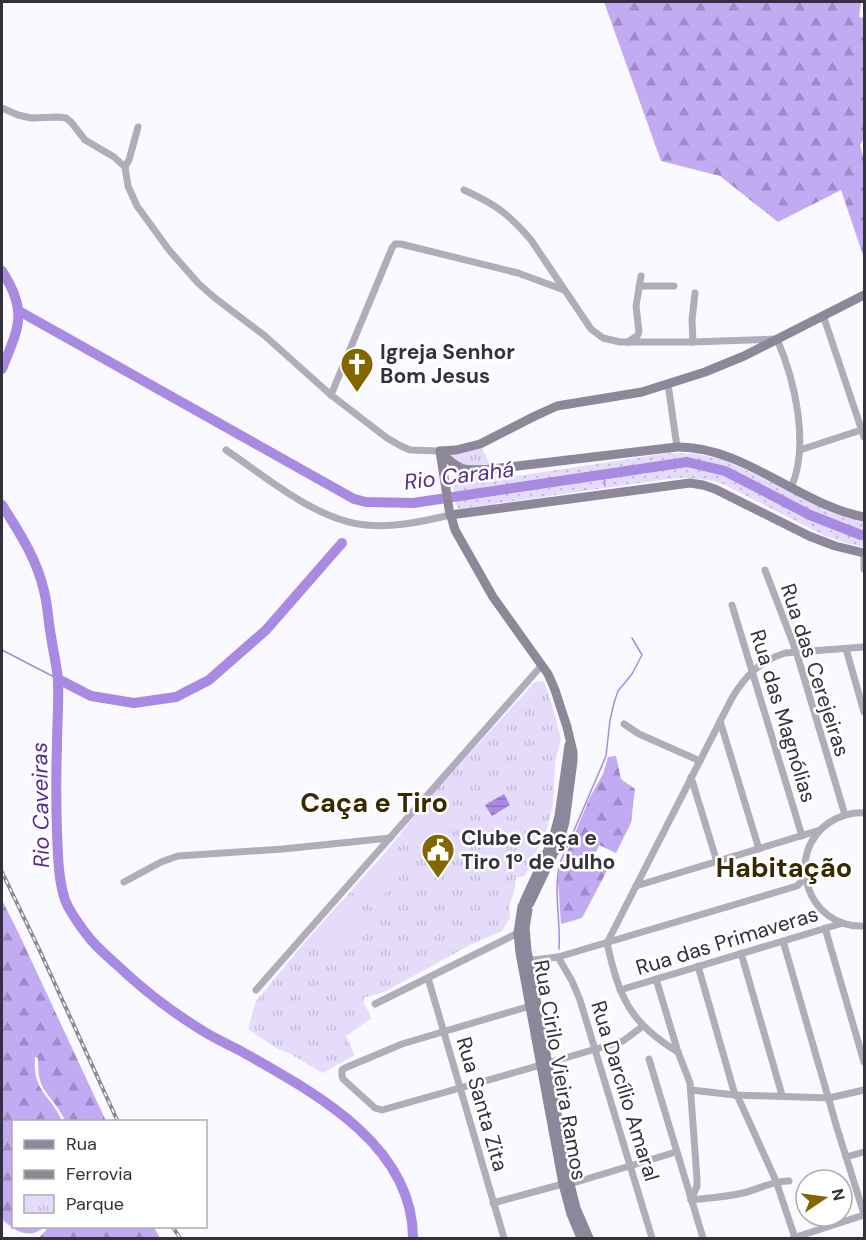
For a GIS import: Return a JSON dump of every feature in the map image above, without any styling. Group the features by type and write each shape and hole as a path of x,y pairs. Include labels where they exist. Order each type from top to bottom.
{"main road":[{"path":"440,451 480,444 557,406 642,392 728,363 864,295"},
{"path":"440,451 456,467 471,470 677,447 702,448 731,458 830,507 864,517"},
{"name":"Rua Cirilo Vieira Ramos","path":"440,451 449,512 457,536 502,611 548,674 570,737 554,836 526,905 518,933 571,1214 581,1239"},
{"path":"449,512 690,483 703,484 823,542 864,553"},
{"name":"Rua Cirilo Vieira Ramos","path":"526,905 525,961 530,1006 544,1064"},
{"name":"Rua Cirilo Vieira Ramos","path":"566,1184 589,1239"}],"street":[{"path":"2,108 31,118 66,118 85,140 114,157 125,167"},
{"path":"138,128 125,167 128,186 137,206 186,270 215,298 265,336 331,395 393,442 410,450 440,451"},
{"path":"464,190 484,199 510,217 531,240 591,329 597,334 612,341 628,342 777,339 784,355 797,411 799,468 791,488"},
{"path":"331,395 395,244 518,273 564,290"},
{"path":"628,342 639,332 636,306 641,276"},
{"path":"639,286 674,286"},
{"path":"693,342 695,293"},
{"path":"800,450 864,432 823,315"},
{"path":"668,384 677,447"},
{"path":"226,450 304,503 344,520 359,524 392,525 420,522 449,512"},
{"path":"864,553 864,569"},
{"name":"Rua das Cerejeiras","path":"765,570 796,651 845,815"},
{"name":"Rua das Magnólias","path":"732,605 802,836"},
{"path":"678,1052 659,1041 643,1026 630,1008 615,978 607,943 720,721 738,688 752,671 773,657 796,651 864,647"},
{"path":"846,649 864,712"},
{"path":"256,990 542,665"},
{"path":"720,721 759,849"},
{"path":"624,724 639,734 700,761"},
{"path":"692,777 717,861"},
{"path":"864,813 845,815 820,830 806,857 805,878 816,903 828,915 843,923 864,926"},
{"path":"636,886 820,830"},
{"path":"124,882 161,862 178,856 283,849 390,838"},
{"path":"525,961 558,957 607,943 797,886 805,878"},
{"path":"797,886 808,889"},
{"name":"Rua das Primaveras","path":"620,990 843,923"},
{"path":"825,928 864,1062"},
{"path":"375,1004 518,933"},
{"path":"698,966 736,1095 776,1181 794,1238 864,1214 783,941"},
{"path":"741,953 782,1095"},
{"name":"Rua Darcílio Amaral","path":"558,957 576,990 652,1239"},
{"name":"Rua Santa Zita","path":"428,978 504,1239"},
{"path":"656,979 691,1090 697,1179 697,1186 691,1200"},
{"path":"530,1006 393,1047 345,1068 342,1073 343,1079 375,1108 382,1110 624,1041 643,1026"},
{"path":"649,1059 703,1239"},
{"path":"691,1090 736,1095 829,1098 864,1090"},
{"path":"494,1203 676,1152"},
{"path":"846,1157 864,1152"},
{"path":"691,1200 745,1192 776,1181 789,1181"}],"green space":[{"path":"604,2 861,2 859,17 864,18 864,139 860,145 864,159 864,258 841,190 778,222 720,176 661,161"},
{"path":"480,444 492,469 471,470 440,451"},
{"path":"669,453 697,454 725,460 826,509 864,521 864,547 825,536 725,485 697,479 668,479 457,508 453,483 463,476 524,475"},
{"name":"Clube Caça e Tiro 1º de Julho","path":"544,681 561,739 555,762 553,805 547,829 525,876 516,877 509,907 510,918 502,931 470,945 386,991 364,998 364,1004 372,1018 346,1036 355,1055 322,1073 278,1049 248,1029 256,1001 306,941 385,853 429,798 535,682"},
{"path":"616,756 621,779 635,789 631,823 616,853 599,845 594,856 610,865 582,918 561,924 558,880 560,869 590,797 603,774 608,757"},
{"path":"429,798 450,818 421,851 401,833"},
{"path":"385,853 406,869 373,908 351,891"},
{"path":"2,900 106,1120 64,1120 41,1083 38,1058 35,1057 36,1078 39,1086 62,1120 12,1120 12,1228 2,1219"},
{"path":"340,903 362,921 328,960 306,941"},
{"path":"12,1228 43,1228 28,1234"},
{"path":"47,1228 155,1228 160,1238 39,1238"}],"shaded area":[{"path":"504,794 510,805 492,816 485,805"}],"waterway":[{"name":"Rio Caveiras","path":"2,271 16,298 18,310 16,331 2,369"},
{"name":"Rio Carahá","path":"19,311 354,499 366,502 413,503 687,462 725,471 810,515 864,535"},
{"path":"604,473 605,486"},
{"name":"Rio Caveiras","path":"2,505 32,557 41,579 46,602 58,681 56,789 59,866 63,892 69,909 97,947 158,1000 207,1034 297,1083 326,1102 353,1124 377,1148 396,1174 408,1204 413,1238"},
{"path":"58,679 91,696 134,703 176,697 209,680 266,630 342,543"},
{"path":"559,949 557,885 560,863 606,756 610,720 618,691 632,674 642,655 632,638"},
{"path":"2,650 58,679"}],"railway":[{"path":"2,872 117,1120"},
{"path":"173,1228 180,1238"}],"place":[{"name":"Igreja Senhor Bom Jesus","path":"357,393"},
{"name":"Clube Caça e Tiro 1º de Julho","path":"438,879"}],"district":[{"name":"Caça e Tiro","path":"374,803"},
{"name":"Habitação","path":"784,868"}]}
